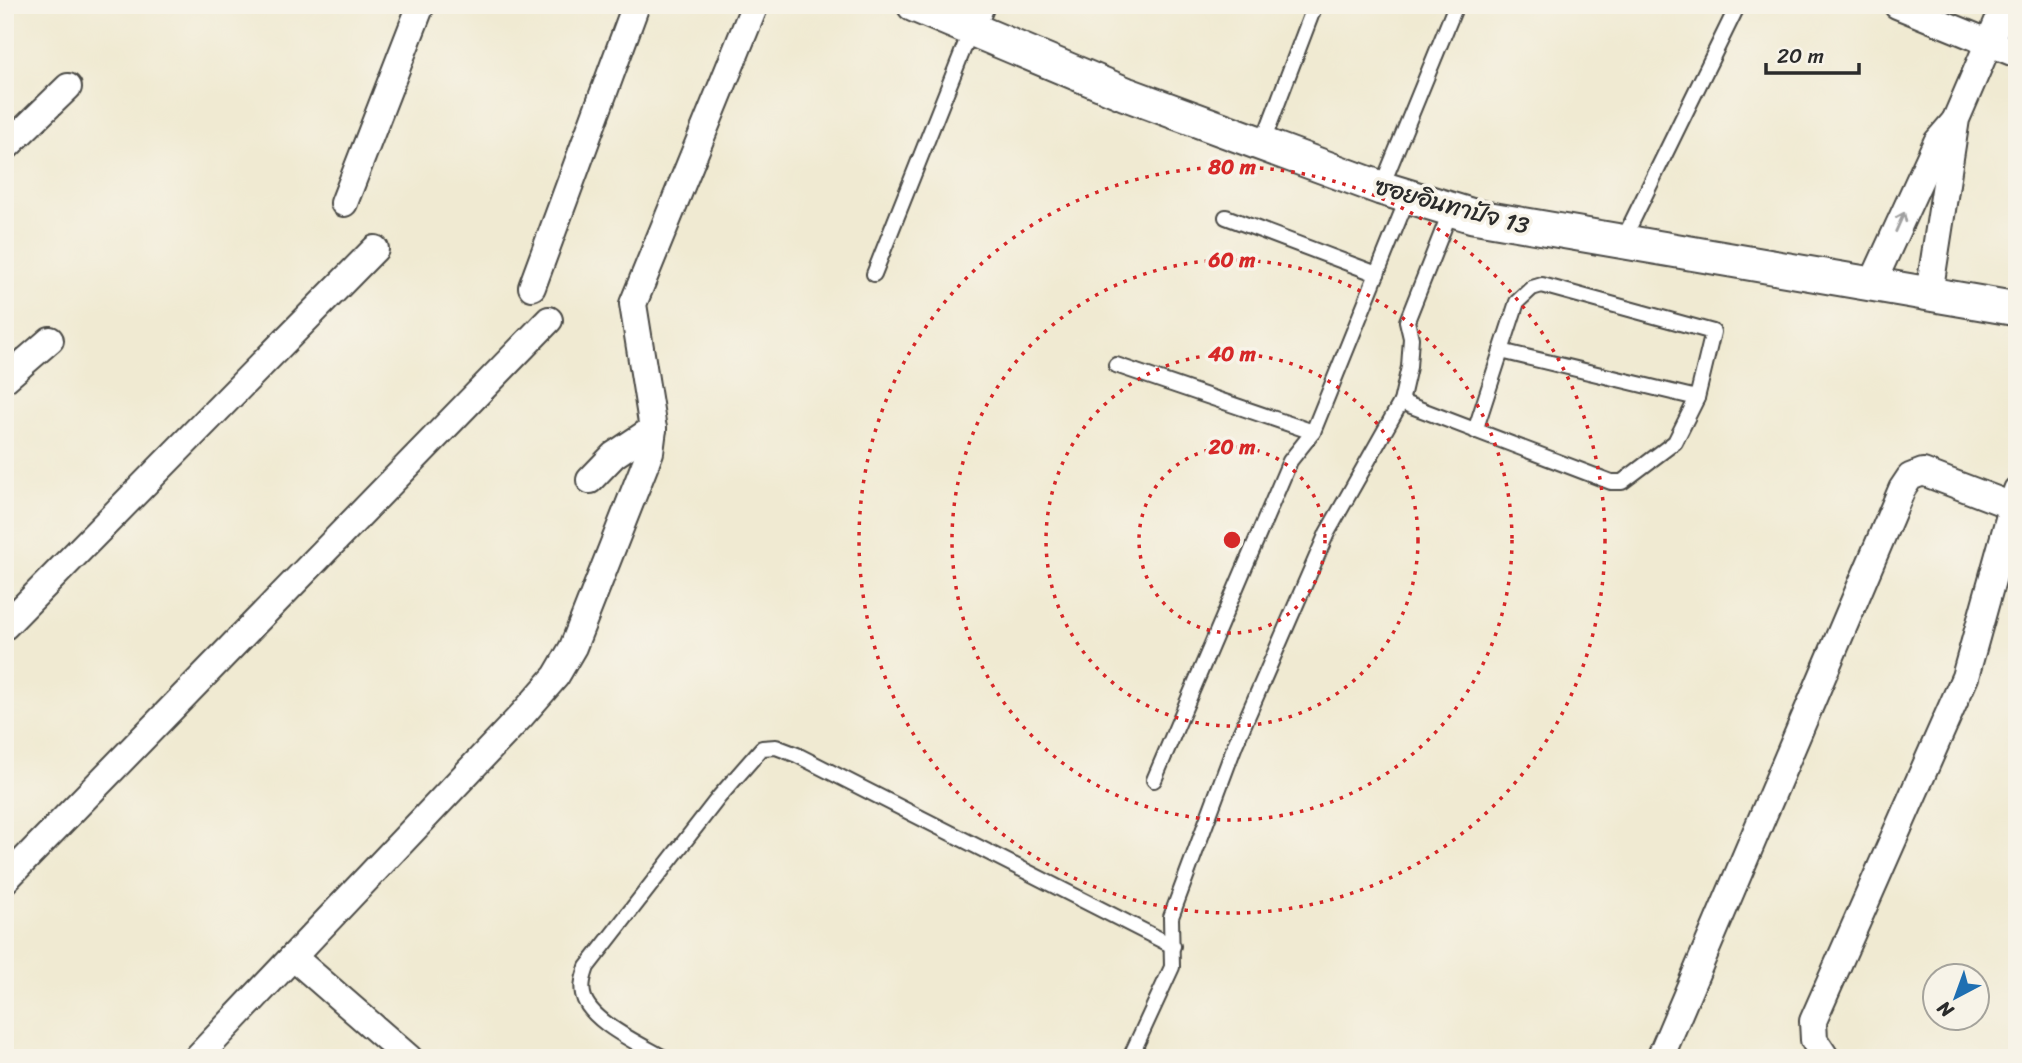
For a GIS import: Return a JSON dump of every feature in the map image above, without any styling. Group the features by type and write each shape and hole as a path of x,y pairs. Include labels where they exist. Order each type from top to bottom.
{"street":[{"path":"344,203 421,5"},
{"path":"532,287 636,5"},
{"path":"197,1058 555,676 573,648 646,469 653,429 633,304 755,5"},
{"name":"ซอยอินทาปัจ 13","path":"914,5 976,18 1262,144 1451,210 1621,244 2017,309"},
{"path":"1897,5 2017,54"},
{"path":"1929,294 1956,120 2005,5"},
{"path":"5,148 68,87"},
{"path":"1872,284 1937,142 1956,120"},
{"path":"5,626 375,249"},
{"path":"5,880 549,320"},
{"path":"5,379 50,340"},
{"path":"590,480 614,455 653,429"},
{"path":"1660,1058 1902,489 1910,477 1923,472 2015,498 1965,677 1813,1021 1814,1040 1826,1058"},
{"path":"293,957 409,1058"}],"lane":[{"path":"1262,144 1315,5"},
{"path":"1154,780 1290,461 1314,432 1377,274 1394,192 1456,5"},
{"path":"1621,244 1738,5"},
{"path":"874,274 976,18"},
{"path":"1130,1058 1172,967 1171,916 1235,745 1327,533 1401,402 1410,348 1407,321 1451,210"},
{"path":"1226,218 1377,274"},
{"path":"1401,402 1475,431 1611,482 1622,482 1675,442 1697,398 1714,335 1710,329 1542,285 1532,288 1517,302 1475,431"},
{"path":"1501,351 1697,398"},
{"path":"1116,365 1314,432"},
{"path":"664,1058 601,1020 583,998 582,985 587,967 719,797 762,748 776,747 797,755 1173,946"}]}
